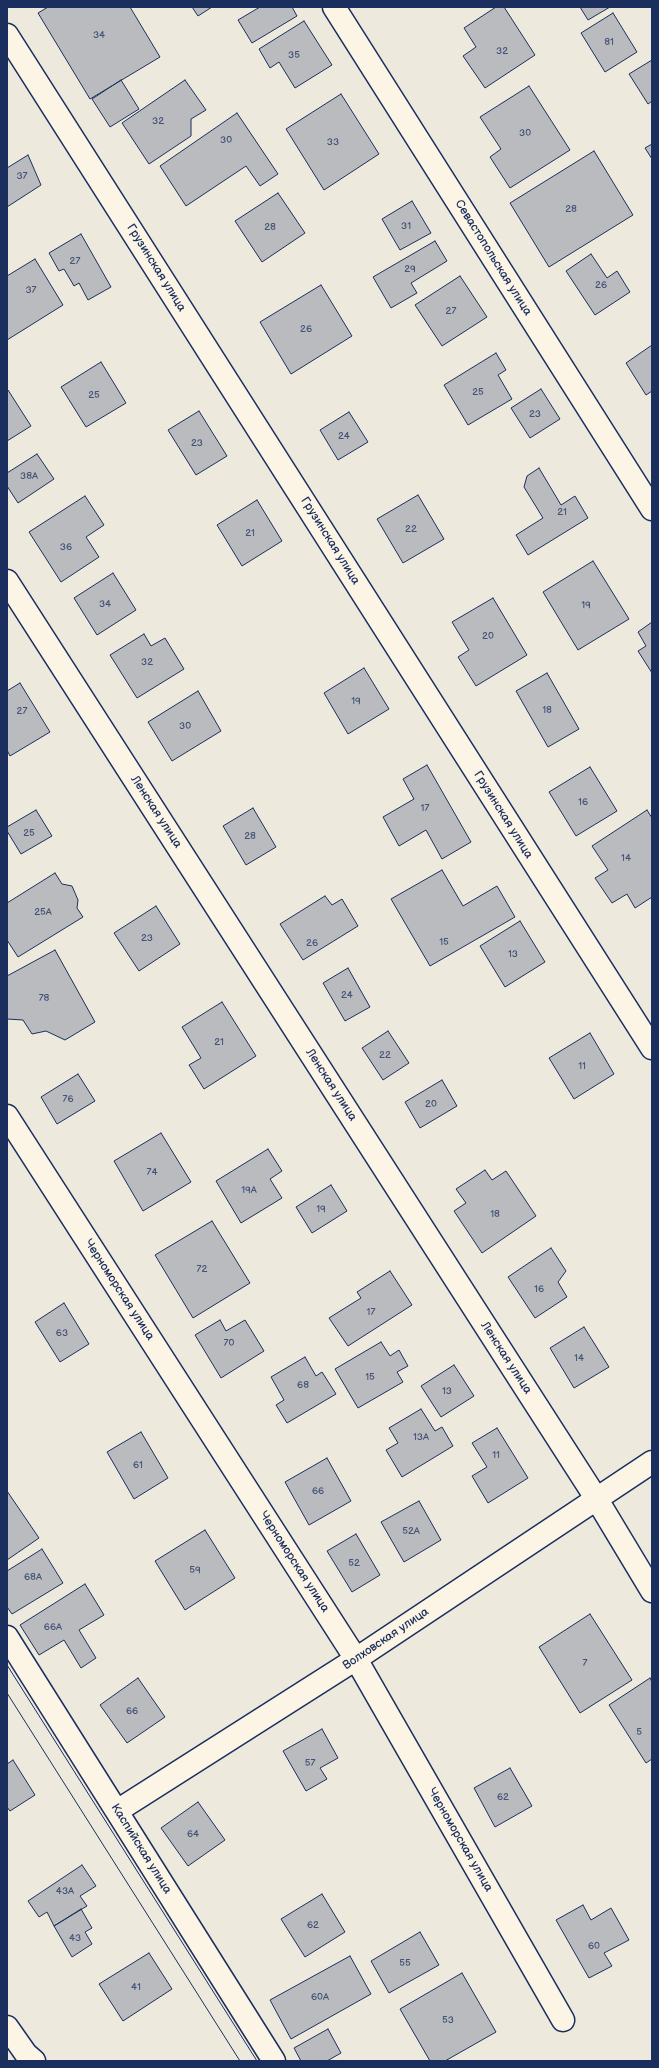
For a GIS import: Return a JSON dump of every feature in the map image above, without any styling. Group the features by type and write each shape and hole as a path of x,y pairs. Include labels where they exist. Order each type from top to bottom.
{"street":[{"name":"Севастопольская улица","path":"334,7 652,509"},
{"name":"Грузинская улица","path":"7,34 652,1048"},
{"name":"Ленская улица","path":"7,581 596,1498 652,1591"},
{"name":"Черноморская улица","path":"7,1116 356,1658 563,2020"},
{"name":"Волховская улица","path":"117,1811 356,1658 652,1462"},
{"name":"Каспийская улица","path":"7,1637 274,2061"},
{"path":"7,2027 26,2054 34,2061"}],"building":[{"path":"48,7 130,7 160,57 90,99 38,13"},
{"path":"192,7 212,7 198,16"},
{"path":"260,7 292,7 297,16 252,43 238,20"},
{"path":"496,7 504,7 535,55 485,88 463,56 476,47 464,28"},
{"path":"580,7 610,7 588,20"},
{"path":"613,13 637,52 605,72 581,33"},
{"path":"304,21 332,65 295,88 279,62 270,68 259,49"},
{"path":"652,60 652,101 648,104 629,74"},
{"path":"121,80 139,109 110,127 92,99"},
{"path":"185,80 206,110 191,119 191,136 149,164 122,123"},
{"path":"529,86 570,150 510,188 490,157 501,149 480,117"},
{"path":"341,94 379,154 324,190 286,129"},
{"path":"237,113 278,174 260,186 246,166 186,206 160,166"},
{"path":"652,144 652,159 645,148"},
{"path":"594,151 633,215 549,267 510,203"},
{"path":"28,155 41,185 7,207 7,168"},
{"path":"278,193 305,233 262,262 235,221"},
{"path":"412,201 431,233 400,250 382,219"},
{"path":"81,234 111,287 88,300 79,283 74,286 64,269 59,271 49,253"},
{"path":"435,241 447,261 411,283 417,293 391,308 373,277"},
{"path":"591,254 607,278 617,271 630,292 595,315 566,271"},
{"path":"35,259 63,305 7,340 7,276"},
{"path":"460,276 487,317 442,346 415,305"},
{"path":"321,285 352,336 291,374 260,322"},
{"path":"652,345 652,391 646,395 626,363"},
{"path":"496,353 506,370 498,375 512,399 468,425 444,385"},
{"path":"101,362 126,403 86,427 61,387"},
{"path":"541,389 560,419 530,438 511,408"},
{"path":"7,390 31,426 7,441"},
{"path":"199,411 227,456 196,475 168,430"},
{"path":"349,412 368,442 338,460 320,430"},
{"path":"37,454 54,479 18,503 7,486 7,473"},
{"path":"539,468 561,505 575,496 588,518 528,555 516,535 543,518 524,487 527,476"},
{"path":"418,495 444,539 403,563 377,519"},
{"path":"85,496 104,525 86,537 99,557 61,582 29,532"},
{"path":"257,500 282,541 242,566 217,525"},
{"path":"593,561 629,619 578,650 543,592"},
{"path":"113,573 136,610 97,635 74,598"},
{"path":"493,598 527,655 476,686 458,657 469,650 452,622"},
{"path":"652,622 652,673 638,651 646,646 638,632"},
{"path":"144,634 151,646 165,638 184,669 137,698 110,655"},
{"path":"364,668 389,709 348,734 324,693"},
{"path":"547,673 579,729 548,747 516,691"},
{"path":"20,683 50,732 10,756 7,750 7,691"},
{"path":"198,691 221,731 172,761 148,722"},
{"path":"427,765 471,842 442,859 426,830 399,846 383,817 414,799 403,779"},
{"path":"590,767 617,811 576,836 549,792"},
{"path":"253,808 276,847 246,865 223,826"},
{"path":"36,810 52,836 21,854 7,831 7,827"},
{"path":"647,810 652,818 652,897 635,908 627,894 612,903 595,878 608,870 592,846"},
{"path":"442,870 463,906 497,886 515,917 430,966 391,899"},
{"path":"55,873 62,884 72,886 78,900 77,908 83,917 18,957 7,940 7,903"},
{"path":"325,896 332,905 342,899 358,926 303,960 280,924"},
{"path":"156,906 180,944 139,971 114,933"},
{"path":"520,921 545,962 505,987 480,946"},
{"path":"55,950 95,1022 65,1040 46,1031 32,1034 23,1020 7,1019 7,976"},
{"path":"348,968 370,1007 345,1021 323,983"},
{"path":"222,1002 256,1056 204,1089 189,1065 201,1058 182,1027"},
{"path":"388,1031 409,1063 383,1080 362,1048"},
{"path":"590,1033 614,1074 574,1099 549,1058"},
{"path":"78,1074 95,1101 57,1124 41,1097"},
{"path":"442,1080 457,1106 420,1128 405,1102"},
{"path":"161,1133 191,1182 143,1211 114,1161"},
{"path":"268,1149 282,1171 270,1179 282,1198 241,1223 216,1181"},
{"path":"485,1170 492,1180 506,1171 536,1216 482,1253 454,1211 466,1203 456,1189"},
{"path":"331,1185 347,1211 312,1233 296,1207"},
{"path":"212,1221 250,1283 193,1318 155,1255"},
{"path":"551,1248 566,1271 558,1282 567,1297 535,1318 508,1277"},
{"path":"390,1271 412,1305 348,1346 329,1318 361,1298 357,1292"},
{"path":"64,1303 89,1344 60,1362 35,1322"},
{"path":"220,1320 226,1331 245,1320 264,1351 221,1378 195,1335"},
{"path":"584,1327 609,1367 574,1388 550,1348"},
{"path":"381,1342 390,1356 399,1350 408,1366 397,1372 403,1382 358,1408 335,1369"},
{"path":"305,1357 316,1376 322,1372 336,1394 287,1423 276,1405 284,1400 271,1377"},
{"path":"454,1365 474,1396 441,1417 421,1386"},
{"path":"421,1409 435,1431 442,1427 453,1446 402,1477 386,1450 398,1443 389,1428"},
{"path":"497,1428 528,1478 488,1503 472,1476 487,1467 472,1443"},
{"path":"141,1432 168,1478 134,1499 107,1452"},
{"path":"327,1458 351,1501 309,1525 285,1482"},
{"path":"7,1491 39,1538 7,1560"},
{"path":"419,1501 441,1540 404,1562 381,1522"},
{"path":"205,1530 235,1578 185,1610 155,1561"},
{"path":"356,1534 380,1575 352,1592 327,1551"},
{"path":"42,1549 63,1583 12,1614 7,1607 7,1571"},
{"path":"85,1584 104,1615 79,1630 96,1658 81,1668 64,1640 39,1655 20,1625"},
{"path":"590,1614 632,1680 580,1713 539,1647"},
{"path":"138,1678 165,1717 127,1743 100,1705"},
{"path":"650,1678 652,1682 652,1759 646,1763 609,1705"},
{"path":"322,1729 338,1758 320,1768 327,1779 306,1791 283,1751"},
{"path":"13,1760 35,1795 10,1811 7,1807 7,1764"},
{"path":"510,1768 532,1806 495,1827 474,1788"},
{"path":"198,1802 225,1840 188,1866 161,1828"},
{"path":"82,1865 96,1886 80,1896 87,1906 54,1926 47,1912 39,1917 28,1901"},
{"path":"322,1894 345,1932 305,1957 281,1919"},
{"path":"583,1905 591,1920 611,1908 629,1940 604,1953 612,1966 589,1978 556,1920"},
{"path":"81,1909 92,1928 85,1932 92,1944 72,1957 54,1926"},
{"path":"420,1932 439,1965 389,1993 371,1961"},
{"path":"149,1953 172,1989 123,2021 99,1984"},
{"path":"350,1956 371,1994 291,2039 270,2000"},
{"path":"462,1973 496,2032 445,2061 430,2061 400,2009"},
{"path":"328,2029 341,2053 327,2061 301,2061 294,2048"}],"tram line":[{"path":"7,1665 257,2061"},
{"path":"7,1693 240,2061"}]}
